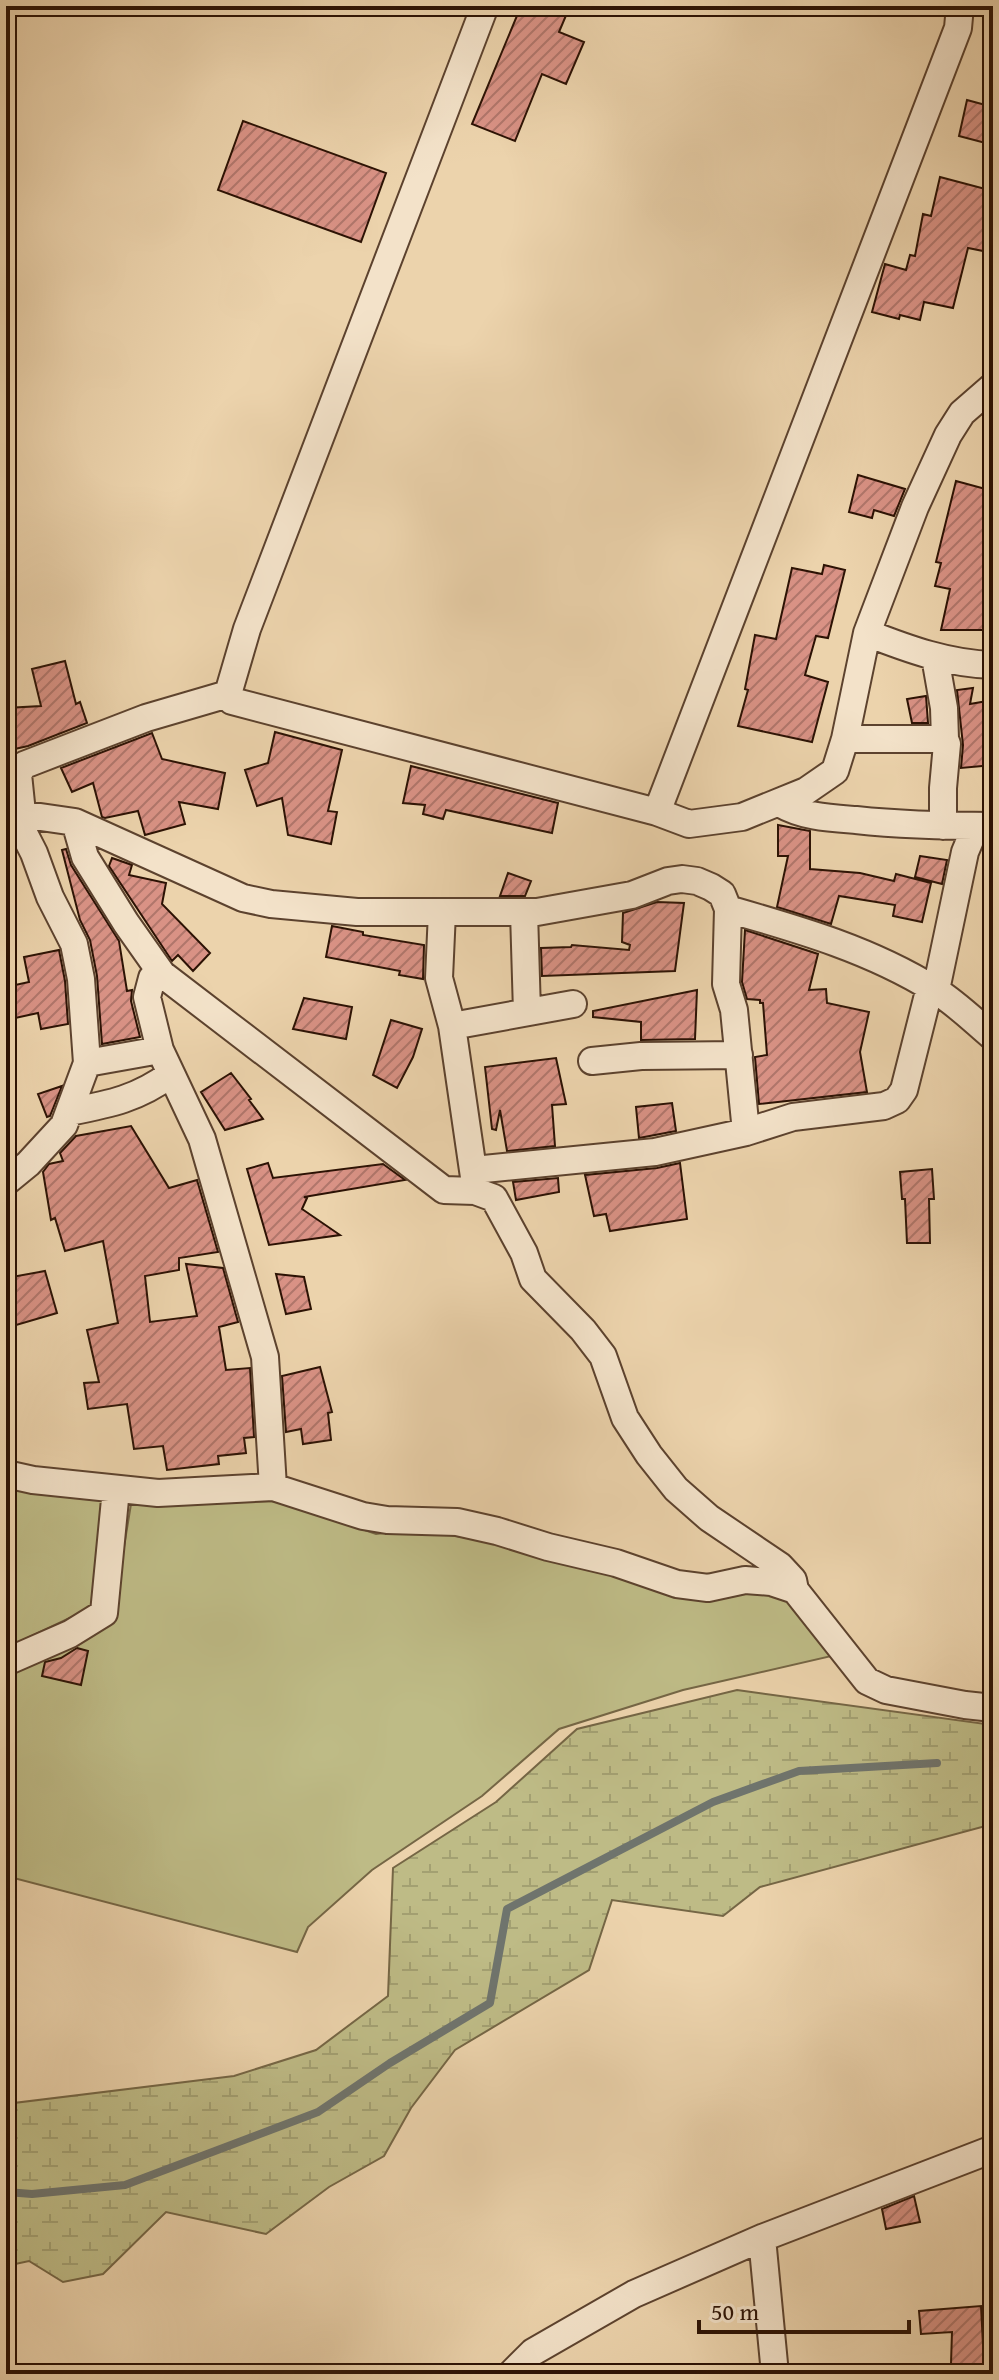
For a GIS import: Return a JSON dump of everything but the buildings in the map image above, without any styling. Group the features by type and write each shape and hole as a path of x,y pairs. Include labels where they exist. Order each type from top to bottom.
{"street":[{"path":"485,6 247,629 228,694 232,701 657,812 689,824 742,817 779,803 806,791 835,771 845,739 867,633 915,507 948,435 962,413 993,386"},
{"path":"657,812 958,28 960,6"},
{"path":"867,633 935,657 965,664 993,665"},
{"path":"935,657 947,744 943,826"},
{"path":"6,1182 28,1164 64,1125 87,1063 81,979 74,944 12,809 18,774 24,765 146,718 228,694"},
{"path":"845,739 945,739"},
{"path":"779,803 796,813 818,817 984,826"},
{"path":"12,809 75,822 243,898 333,911 537,912 632,895 682,879 711,887 722,894 728,909 726,984 734,1010 746,1132"},
{"path":"75,822 85,857 162,974 444,1190 475,1180 655,1152 746,1132 793,1117 884,1106 897,1100 904,1090 933,989 965,852 984,826"},
{"path":"728,909 839,942 883,961 933,989 993,1037"},
{"path":"442,912 438,965 452,1026 475,1180 494,1198 524,1253 533,1279 583,1330 603,1356 625,1418 649,1455 676,1489 700,1510 780,1566 793,1580 795,1590 867,1681 886,1690 993,1708"},
{"path":"524,912 527,1012"},
{"path":"162,974 152,978 147,997 160,1050 202,1139 265,1357 273,1487"},
{"path":"452,1026 573,1004"},
{"path":"87,1063 160,1050"},
{"path":"592,1061 641,1056 739,1055"},
{"path":"69,1112 130,1099 171,1074"},
{"path":"6,1474 33,1480 158,1493 273,1487 363,1516 387,1520 457,1522 497,1531 616,1563 677,1584 708,1588 745,1580 771,1582 795,1590"},
{"path":"6,1662 70,1634 104,1613 116,1489"},
{"path":"511,2374 538,2363 634,2294 762,2238 993,2149"},
{"path":"762,2238 775,2374"}],"green space":[{"path":"6,1479 106,1496 91,1608 6,1648"},
{"path":"281,1501 376,1534 417,1529 791,1598 836,1655 683,1690 559,1729 482,1796 372,1870 308,1927 297,1952 6,1876 6,1675 112,1620 131,1504"},
{"path":"737,1690 993,1725 993,1824 760,1887 723,1916 612,1900 589,1970 455,2050 411,2108 384,2156 329,2187 266,2234 166,2212 103,2274 63,2282 29,2261 6,2266 6,2104 234,2076 316,2050 388,1996 393,1868 496,1802 577,1729"}],"waterway":[{"path":"6,2192 32,2194 125,2185 318,2112 390,2063 490,2003 507,1909 713,1802 799,1771 937,1763"}]}
